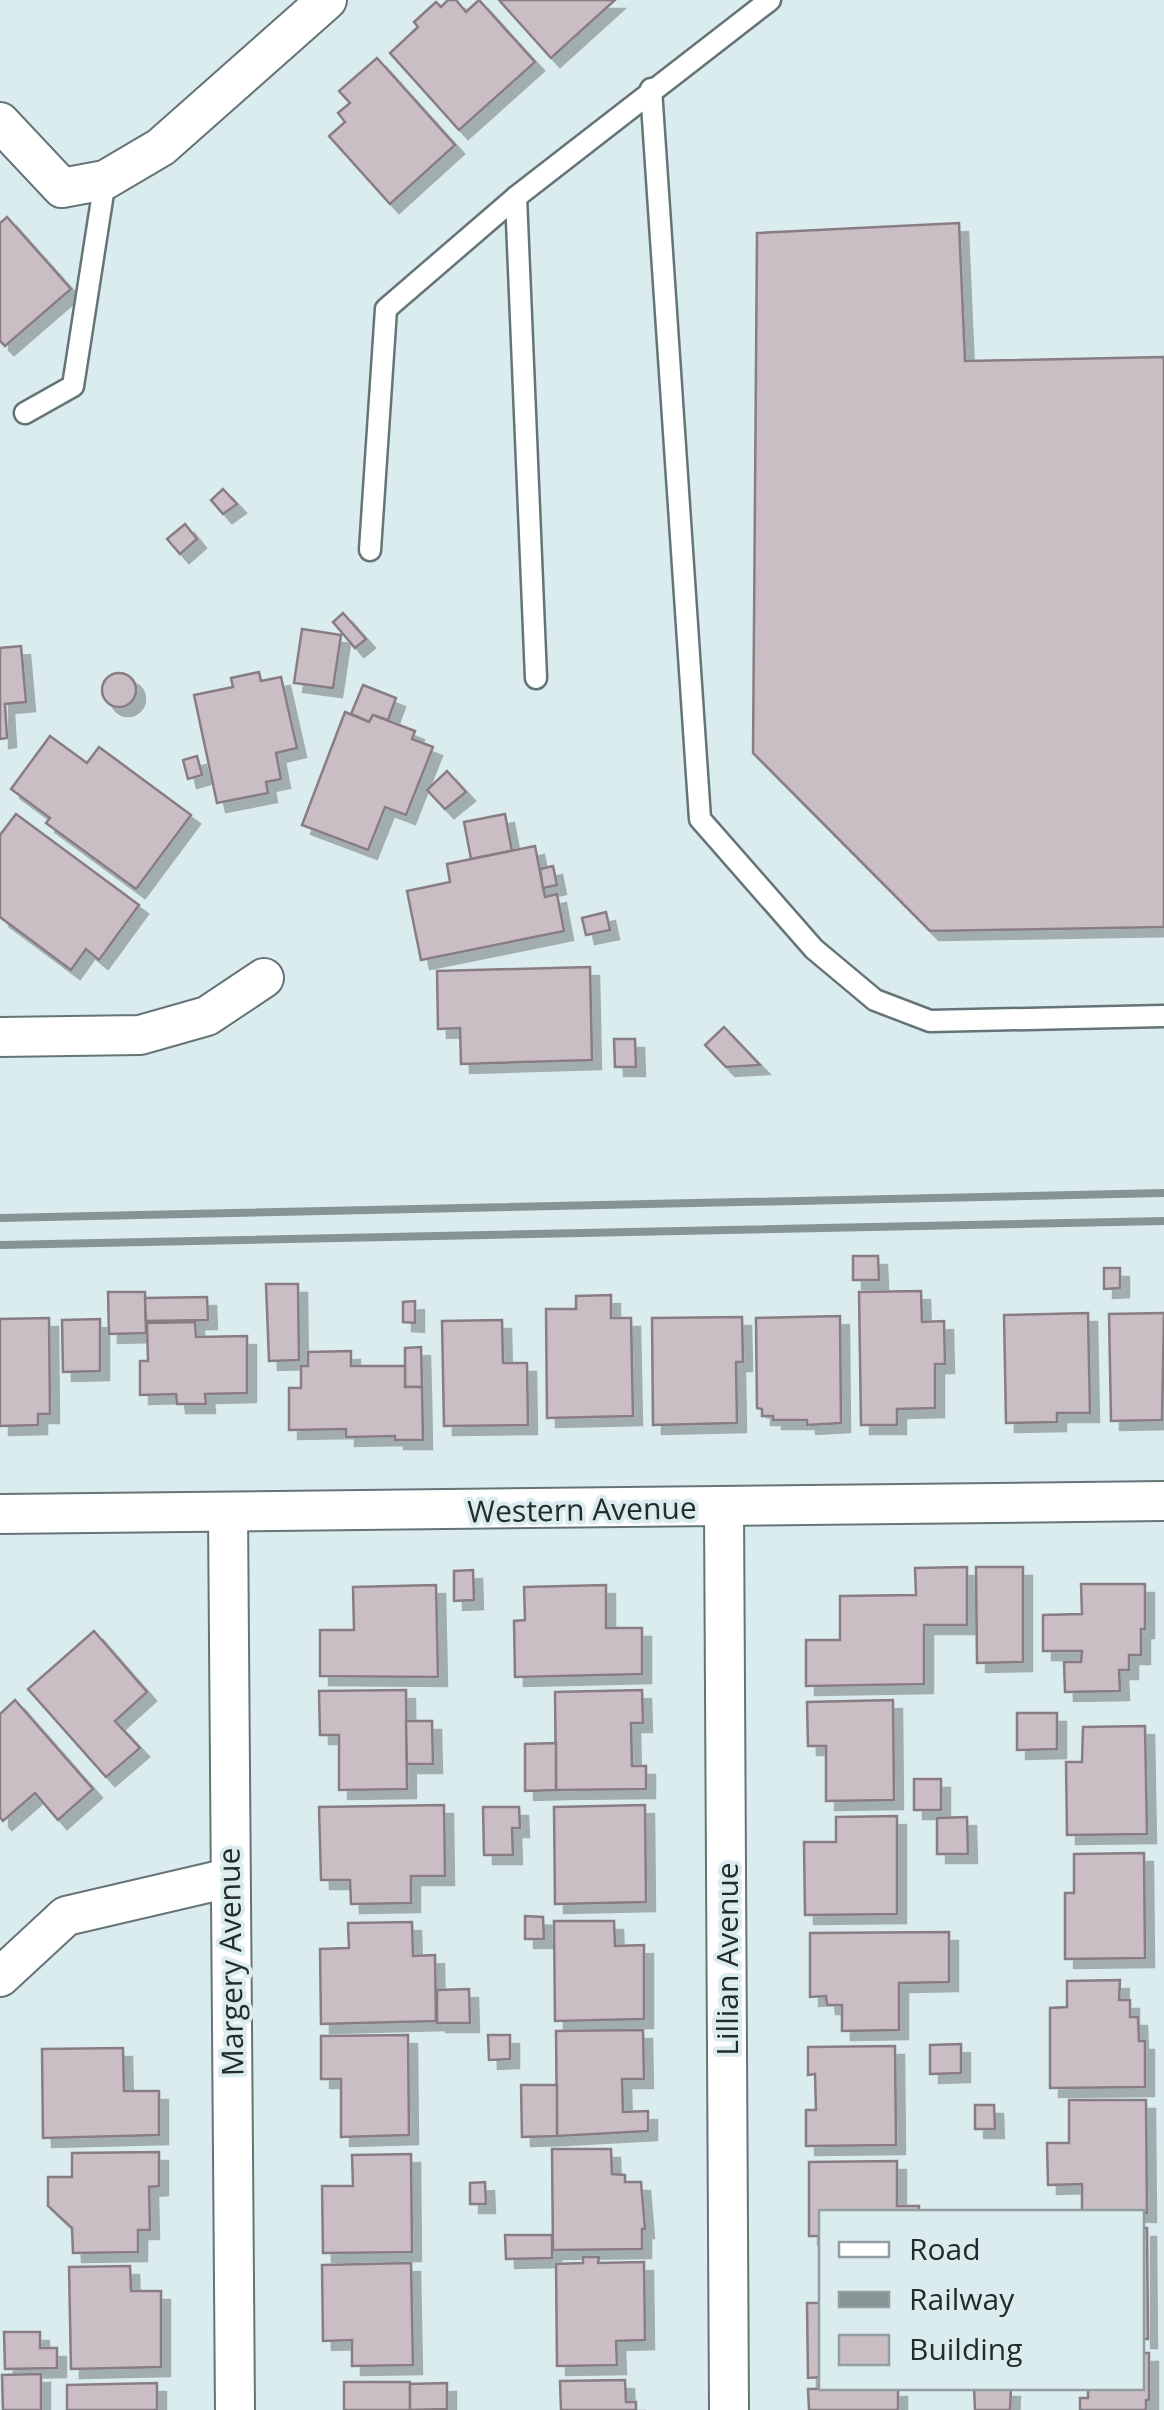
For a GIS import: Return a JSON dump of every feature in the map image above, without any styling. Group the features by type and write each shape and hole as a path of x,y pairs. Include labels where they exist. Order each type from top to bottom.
{"street":[{"path":"0,122 62,188 105,180 161,147 327,0"},
{"path":"0,1037 140,1035 207,1016 264,978"},
{"name":"Western Avenue","path":"0,1514 1164,1501"},
{"name":"Lillian Avenue","path":"724,1508 728,2410"},
{"name":"Margery Avenue","path":"228,1513 235,2410"},
{"path":"0,1977 66,1916 229,1878"}],"lane":[{"path":"370,550 386,309 516,196 770,0"},
{"path":"651,89 700,819 814,950 875,1000 930,1021 1164,1016"},
{"path":"25,413 73,386 105,180"},
{"path":"516,196 536,678"}],"building":[{"path":"448,0 456,0 466,12 479,0 535,62 459,130 390,53 418,27 414,22 436,2 441,7"},
{"path":"499,0 615,0 551,58"},
{"path":"377,58 455,145 390,204 329,136 345,122 338,113 350,103 339,91"},
{"path":"7,217 71,289 5,346 0,341 0,223"},
{"path":"959,223 965,361 1164,357 1164,927 930,931 753,753 757,233"},
{"path":"223,489 237,504 223,514 211,500"},
{"path":"185,524 197,539 180,554 167,539"},
{"path":"343,613 366,639 355,648 333,622"},
{"path":"302,629 341,635 333,688 294,683"},
{"path":"21,646 26,702 5,704 7,738 0,739 0,648"},
{"path":"259,672 261,681 281,677 297,748 276,753 281,779 266,782 268,793 217,803 194,695 233,687 231,678"},
{"path":"119,673 131,678 136,690 131,702 119,707 107,702 102,690 107,678"},
{"path":"363,685 396,698 388,720 373,715 369,722 351,714"},
{"path":"345,712 369,722 373,715 415,731 412,739 433,747 406,815 385,807 368,850 302,825"},
{"path":"50,736 87,763 99,747 191,815 136,889 46,823 50,818 11,789"},
{"path":"197,756 202,775 188,779 183,760"},
{"path":"447,771 466,792 445,809 427,790"},
{"path":"16,814 139,905 99,960 86,949 71,970 0,917 0,835"},
{"path":"505,814 512,851 471,859 464,822"},
{"path":"535,846 545,897 557,894 564,931 421,960 407,891 450,882 447,864"},
{"path":"553,866 557,885 543,888 540,869"},
{"path":"606,912 610,930 586,935 582,918"},
{"path":"590,967 592,1060 461,1064 460,1028 438,1029 437,971"},
{"path":"724,1027 760,1065 726,1067 705,1045"},
{"path":"614,1039 635,1039 636,1067 615,1067"},
{"path":"853,1256 878,1256 879,1280 853,1280"},
{"path":"1104,1268 1120,1268 1120,1288 1104,1289"},
{"path":"266,1284 298,1284 299,1360 269,1361"},
{"path":"921,1291 922,1322 944,1321 945,1364 935,1364 935,1408 897,1409 897,1425 861,1425 859,1292"},
{"path":"108,1292 145,1292 146,1333 109,1334"},
{"path":"611,1295 611,1318 631,1318 633,1416 547,1418 546,1309 576,1309 576,1296"},
{"path":"207,1297 208,1320 146,1321 145,1298"},
{"path":"415,1301 415,1323 403,1322 403,1302"},
{"path":"1088,1313 1090,1413 1057,1413 1057,1422 1006,1423 1004,1315"},
{"path":"1164,1313 1162,1420 1111,1421 1109,1314"},
{"path":"840,1316 841,1423 807,1425 807,1420 773,1420 773,1416 762,1416 762,1409 757,1408 756,1318"},
{"path":"742,1317 743,1362 736,1362 737,1423 653,1425 652,1318"},
{"path":"49,1318 50,1414 38,1414 38,1425 0,1426 0,1319"},
{"path":"100,1319 100,1371 63,1372 62,1320"},
{"path":"502,1320 503,1363 527,1363 528,1425 444,1426 442,1321"},
{"path":"195,1322 196,1337 247,1336 247,1393 205,1394 206,1404 177,1404 176,1394 140,1395 140,1361 148,1361 147,1323"},
{"path":"421,1347 422,1387 405,1387 405,1348"},
{"path":"351,1351 351,1366 405,1366 405,1387 422,1387 423,1440 346,1437 346,1429 289,1430 289,1388 301,1388 301,1366 308,1366 308,1352"},
{"path":"967,1567 967,1625 924,1625 924,1684 806,1686 806,1640 840,1640 840,1596 916,1595 915,1568"},
{"path":"976,1567 1023,1567 1023,1662 977,1663"},
{"path":"473,1570 474,1600 454,1601 454,1571"},
{"path":"1081,1584 1145,1584 1141,1655 1129,1655 1129,1670 1119,1670 1120,1691 1065,1692 1064,1662 1081,1662 1082,1651 1043,1651 1043,1615 1082,1614"},
{"path":"436,1585 438,1677 320,1676 320,1630 354,1630 353,1587"},
{"path":"606,1585 606,1628 642,1628 642,1674 515,1677 514,1621 525,1620 524,1587"},
{"path":"94,1631 147,1692 115,1721 140,1748 106,1777 28,1689"},
{"path":"406,1690 407,1789 339,1790 339,1735 320,1735 319,1691"},
{"path":"642,1690 643,1723 631,1723 632,1766 646,1766 646,1789 556,1790 555,1692"},
{"path":"15,1700 93,1789 58,1820 35,1793 3,1821 0,1817 0,1714"},
{"path":"893,1700 894,1800 826,1801 826,1746 808,1746 807,1702"},
{"path":"1017,1713 1057,1713 1057,1749 1017,1750"},
{"path":"406,1721 432,1721 433,1764 407,1764"},
{"path":"1145,1726 1147,1834 1067,1835 1066,1762 1082,1762 1083,1727"},
{"path":"556,1743 556,1790 525,1791 525,1744"},
{"path":"914,1779 941,1779 941,1810 914,1810"},
{"path":"444,1805 445,1876 411,1876 411,1903 351,1904 350,1880 321,1880 319,1807"},
{"path":"645,1805 646,1902 555,1904 554,1807"},
{"path":"483,1807 519,1807 520,1828 512,1828 513,1855 484,1855"},
{"path":"897,1816 897,1914 805,1915 804,1842 836,1842 836,1817"},
{"path":"967,1817 968,1854 937,1854 937,1818"},
{"path":"1144,1853 1145,1958 1065,1959 1065,1893 1074,1893 1074,1854"},
{"path":"525,1916 543,1917 544,1939 525,1939"},
{"path":"554,1921 614,1921 615,1946 644,1945 644,2019 555,2021"},
{"path":"412,1922 413,1956 435,1955 436,2021 321,2024 320,1949 349,1948 348,1923"},
{"path":"949,1932 949,1982 899,1983 899,2030 842,2031 842,2005 827,2005 826,1996 810,1997 810,1933"},
{"path":"1120,1980 1119,2000 1130,2000 1130,2017 1138,2017 1139,2041 1145,2041 1145,2087 1050,2088 1050,2008 1067,2007 1067,1981"},
{"path":"469,1989 470,2023 437,2023 437,1990"},
{"path":"643,2030 644,2079 622,2079 623,2112 648,2111 648,2131 557,2136 556,2031"},
{"path":"408,2035 409,2135 341,2137 341,2079 321,2079 321,2036"},
{"path":"488,2035 510,2035 510,2059 489,2060"},
{"path":"961,2044 961,2073 930,2074 930,2045"},
{"path":"895,2046 896,2145 806,2146 806,2110 816,2110 815,2074 808,2075 808,2047"},
{"path":"123,2048 124,2091 159,2091 159,2135 43,2138 42,2049"},
{"path":"521,2085 557,2085 557,2136 522,2137"},
{"path":"1069,2100 1146,2100 1147,2213 1082,2210 1082,2184 1048,2185 1047,2143 1069,2143"},
{"path":"975,2105 994,2105 995,2129 975,2129"},
{"path":"552,2149 611,2149 612,2174 625,2175 625,2182 641,2182 645,2229 642,2249 553,2250"},
{"path":"159,2152 159,2186 149,2187 150,2230 138,2230 138,2252 73,2253 72,2228 48,2206 48,2177 72,2177 72,2153"},
{"path":"411,2154 412,2252 323,2253 322,2186 353,2186 352,2155"},
{"path":"897,2161 897,2206 919,2206 919,2210 819,2210 819,2236 809,2236 809,2162"},
{"path":"485,2182 486,2204 470,2204 470,2183"},
{"path":"1144,2228 1147,2228 1148,2339 1144,2339"},
{"path":"505,2235 552,2235 552,2258 506,2259"},
{"path":"583,2257 599,2257 598,2263 644,2262 645,2340 616,2341 617,2365 557,2366 556,2264 583,2263"},
{"path":"411,2263 413,2365 352,2366 352,2340 323,2341 322,2265"},
{"path":"130,2266 131,2291 161,2291 161,2367 71,2369 69,2267"},
{"path":"807,2303 819,2303 819,2377 808,2378"},
{"path":"4,2332 40,2332 40,2348 57,2348 57,2368 5,2369"},
{"path":"1144,2353 1149,2353 1146,2410 1080,2410 1080,2398 1088,2398 1088,2390 1144,2390"},
{"path":"41,2374 41,2410 3,2410 2,2375"},
{"path":"625,2380 626,2402 636,2402 636,2410 561,2410 560,2381"},
{"path":"344,2382 410,2382 410,2410 344,2410"},
{"path":"157,2383 157,2410 67,2410 67,2385"},
{"path":"447,2383 447,2409 410,2410 410,2384"},
{"path":"808,2389 898,2390 898,2410 809,2410"},
{"path":"974,2390 1011,2390 1010,2410 975,2410"}],"railway":[{"path":"0,1218 1164,1193"},
{"path":"0,1245 1164,1221"}]}
